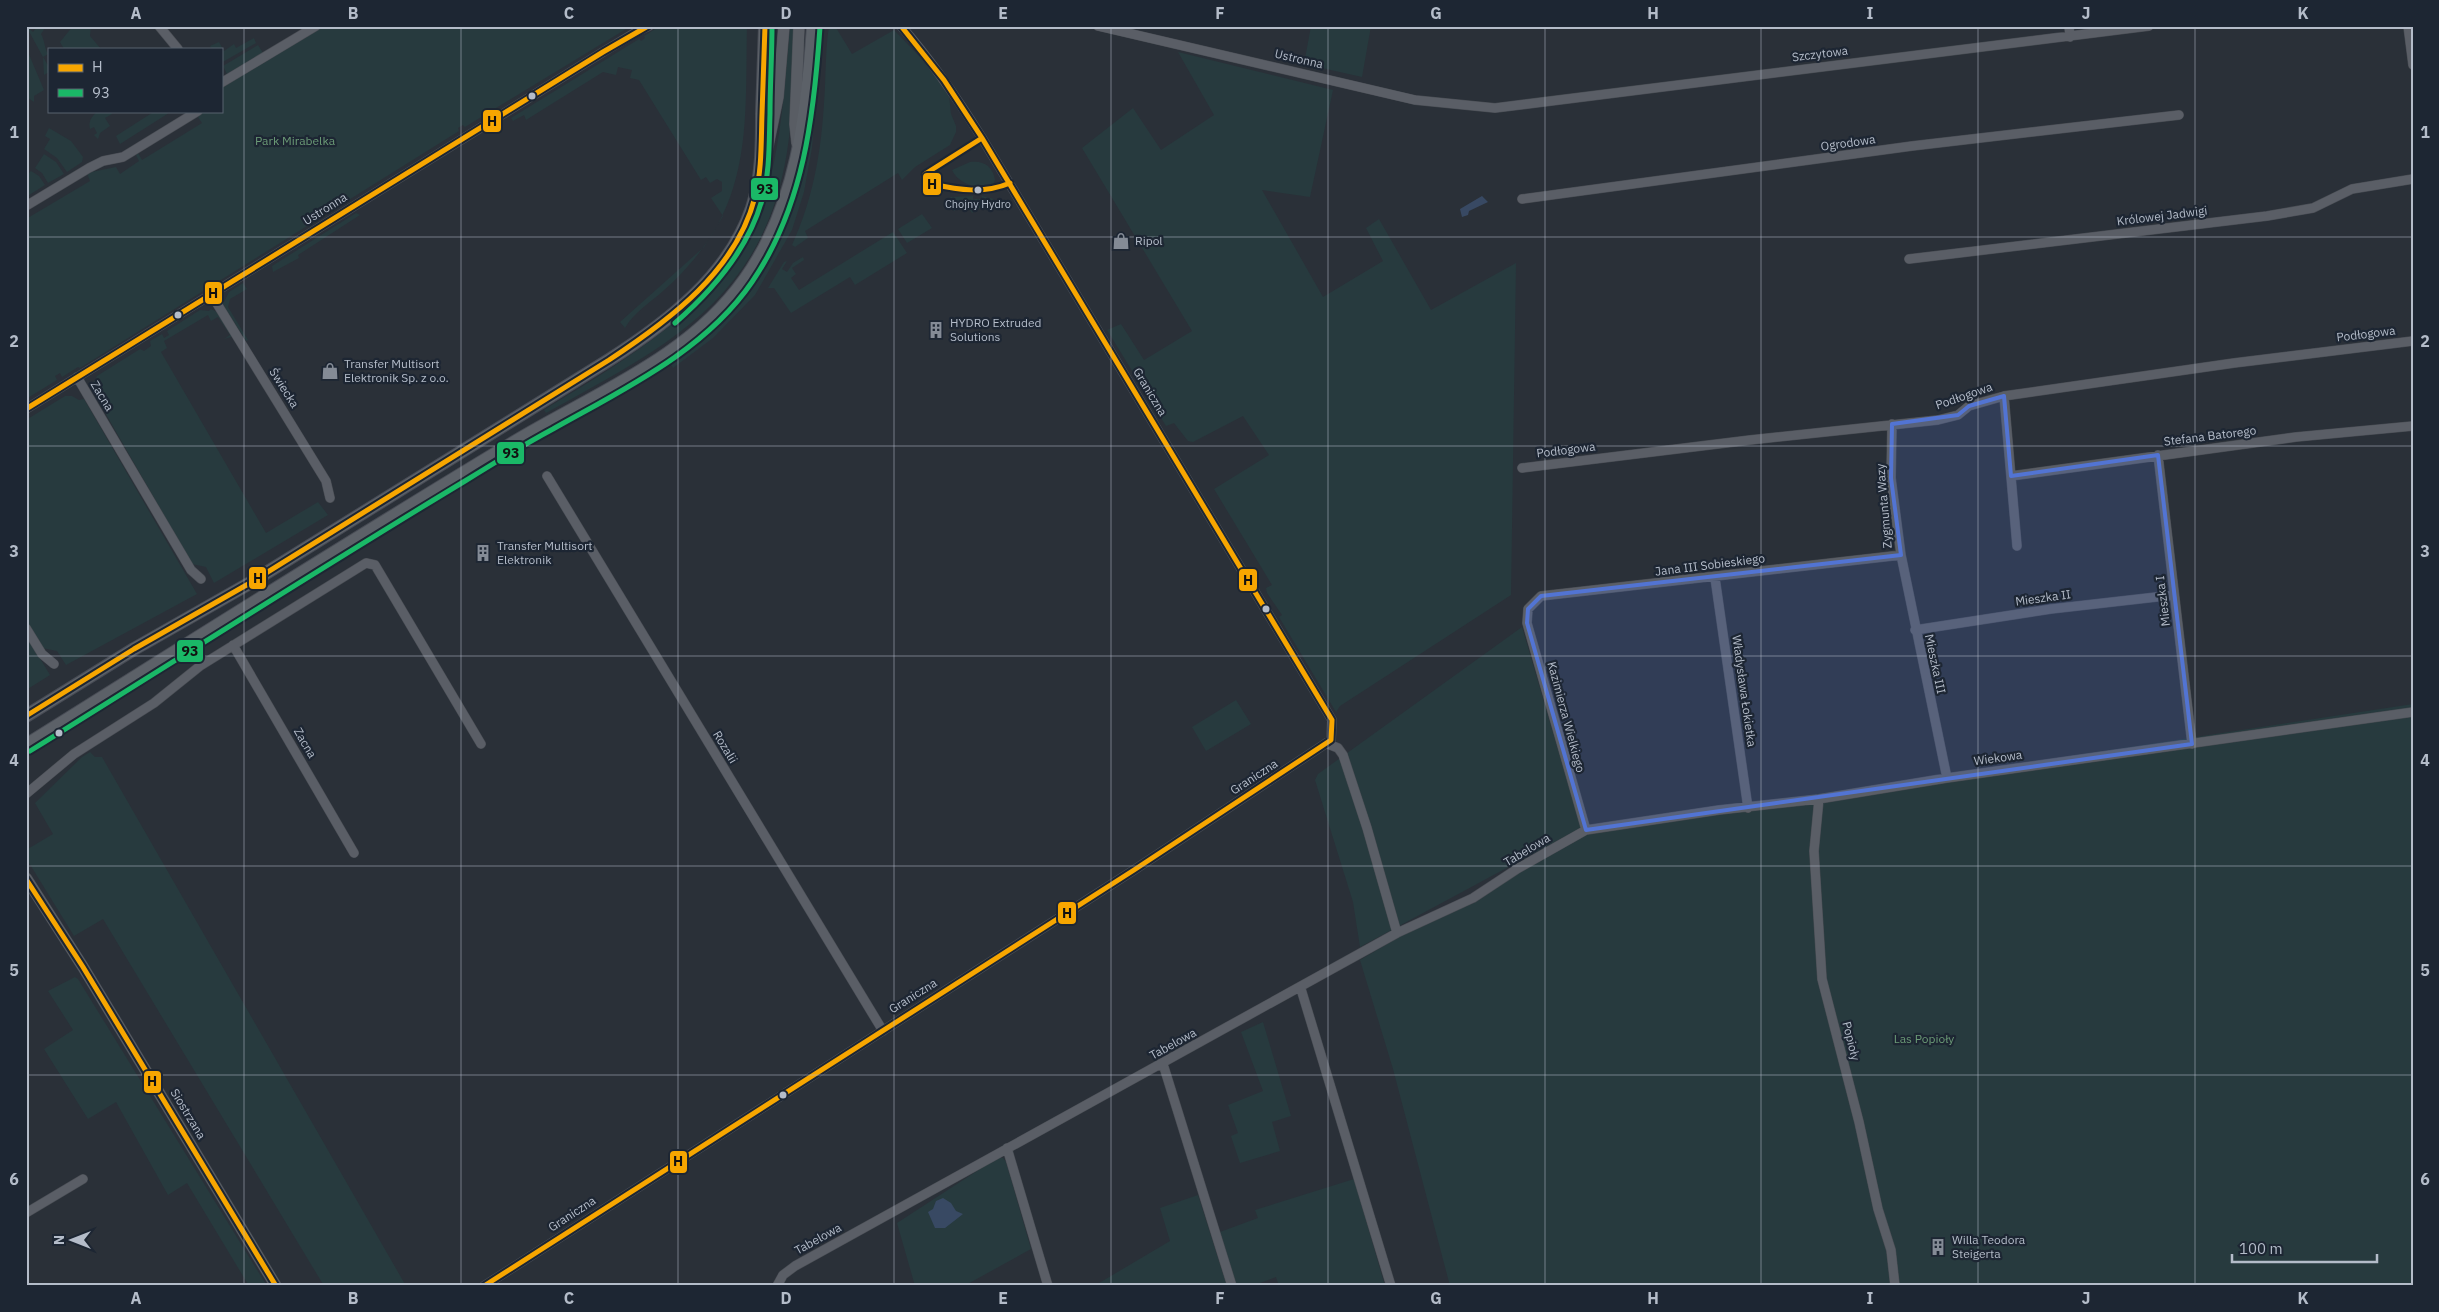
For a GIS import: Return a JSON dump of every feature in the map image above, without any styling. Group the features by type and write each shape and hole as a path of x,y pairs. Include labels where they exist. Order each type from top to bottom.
{"main road":[{"path":"26,716 127,654 250,583 649,334 692,298 716,269 740,233 755,195 762,149 765,26"},
{"path":"26,745 516,441 643,369 684,342 723,307 757,261 784,205 798,149 813,26"}],"street":[{"path":"159,26 177,48"},
{"path":"222,82 316,26"},
{"name":"Ustronna","path":"26,409 640,28 649,26"},
{"path":"755,195 774,120 784,26"},
{"path":"798,149 796,124 799,26"},
{"name":"Graniczna","path":"484,1286 1328,744 1332,735 1332,720 964,109 924,52 901,26"},
{"name":"Ustronna","path":"1098,26 1415,100 1495,108"},
{"path":"2069,26 2070,37"},
{"name":"Szczytowa","path":"1495,108 2149,26"},
{"path":"2408,26 2413,65"},
{"path":"26,206 89,168 103,161 123,157 196,112"},
{"name":"Ogrodowa","path":"1522,199 1912,146 2179,115"},
{"name":"Królowej Jadwigi","path":"1909,259 2267,216 2313,208 2352,189 2413,179"},
{"name":"Świecka","path":"211,294 325,478 330,498"},
{"name":"Podłogowa","path":"1522,468 1938,420 1958,415 1968,406 2004,396 2234,363 2413,341"},
{"name":"Zacna","path":"77,378 191,570 201,579"},
{"path":"2004,396 2017,546"},
{"name":"Zygmunta Wazy","path":"1892,424 1892,478 1900,556"},
{"name":"Stefana Batorego","path":"2011,476 2296,437 2413,426"},
{"name":"Mieszka I","path":"2158,455 2192,744"},
{"name":"Rozalii","path":"547,476 883,1031"},
{"name":"Jana III Sobieskiego","path":"1528,609 1541,596 1900,556"},
{"name":"Mieszka III","path":"1900,556 1947,778"},
{"path":"26,794 74,754 154,703 200,666 358,568 371,562 375,565 480,744"},
{"name":"Władysława Łokietka","path":"1715,578 1748,808"},
{"name":"Mieszka II","path":"1915,630 2051,609 2174,595"},
{"name":"Kazimierza Wielkiego","path":"1528,609 1527,623 1586,830"},
{"path":"26,628 42,654 54,664"},
{"name":"Zacna","path":"233,645 354,853"},
{"name":"Wiekowa","path":"1586,830 1819,799 1947,778 2413,712"},
{"path":"1328,744 1338,748 1343,755 1368,828 1397,933"},
{"name":"Popioły","path":"1819,799 1814,851 1822,979 1859,1122 1878,1209 1891,1250 1895,1286"},
{"name":"Tabelowa","path":"777,1286 783,1275 794,1266 1301,989 1397,933 1473,898 1517,869 1586,830"},
{"name":"Siostrzana","path":"27,879 83,967 276,1286"},
{"path":"1301,989 1391,1286"},
{"path":"1163,1064 1232,1286"},
{"path":"1007,1148 1048,1286"},
{"path":"26,1213 82,1179"}],"highlighted area":[{"path":"2004,396 2011,476 2158,455 2192,744 1586,830 1527,623 1528,609 1541,596 1901,555 1891,478 1892,424 1958,415 1969,406"}],"green space":[{"path":"26,26 33,32 38,26 45,28 41,34 48,54 43,57"},
{"path":"73,26 91,26 90,36 100,48 63,48 60,42"},
{"name":"Park Mirabelka","path":"322,26 631,26 465,127 463,125 458,128 459,131 80,368 78,367 62,377 60,373 55,376 57,380 26,399 26,219 90,181 87,173 116,167 120,174 139,161 136,155 138,153 142,160 202,123 198,117 203,112 222,112 222,87 290,42 293,44"},
{"path":"660,26 747,26 745,119 742,148 736,177 722,215 711,198 722,191 722,182 717,179 710,183 706,177 701,180 639,80 630,78 632,70 618,67 616,75 603,72 526,120 524,115 513,121 511,118 639,39 641,41 645,38 644,36"},
{"path":"790,26 794,26 792,105 787,152 775,203 756,246 732,283 702,314 668,341 590,389 546,413 544,410 620,362 688,310 716,280 741,246 760,207 774,162 786,78"},
{"path":"820,26 822,26 812,148 804,192 792,230 755,295 713,338 673,368 670,363 693,345 735,304 768,258 782,233 793,206 801,177 816,72"},
{"path":"829,26 835,26 852,54 894,30 924,61 949,95 951,114 956,126 956,132 950,145 915,167 902,180 898,173 805,231 808,238 795,247 792,245 811,193 818,158 823,122"},
{"path":"1311,26 1371,26 1362,77 1304,64"},
{"path":"254,38 256,43 222,62 222,48 211,48 210,46 219,42 224,51 234,44 236,48"},
{"path":"258,45 263,53 227,74 223,66"},
{"path":"28,52 44,90 34,96 34,102 28,98 26,100"},
{"path":"1178,52 1333,90 1310,197 1262,190 1323,297 1383,261 1366,228 1379,219 1431,310 1516,263 1511,595 1340,706 1336,712 1279,617 1282,615 1267,593 1266,588 1272,585 1214,489 1269,455 1243,416 1193,442 1188,441 1174,423 1166,426 1107,330 1121,324 1144,360 1192,331 1082,148 1133,108 1161,150 1214,115"},
{"path":"43,57 48,65 48,73 44,75"},
{"path":"97,112 111,112 112,114 105,118 110,126 100,133 98,139 94,135 97,133 94,127 90,129 91,119"},
{"path":"153,112 170,112 120,144 116,136"},
{"path":"49,128 71,141 83,157 82,162 67,172 57,158 44,149 50,139 45,136"},
{"path":"44,154 56,162 64,174 48,183 42,173 35,168"},
{"path":"970,162 983,163 990,168 995,180 993,185 976,187 964,182 955,175 952,170"},
{"path":"31,171 39,176 45,185 26,197 26,176"},
{"path":"973,196 973,199 982,199 982,196 994,199 972,213 966,204 954,211 947,199 951,197"},
{"path":"356,213 360,215 298,255 299,258 273,272 272,266"},
{"path":"922,214 932,228 907,243 898,229"},
{"path":"893,232 907,253 855,285 850,277 791,313 774,288 768,288 784,262 787,261 782,269 787,272 793,263 803,257 804,260 792,268 796,274 791,278 799,290"},
{"path":"701,250 680,275 638,312 625,328 620,322"},
{"path":"243,283 247,289 230,299 228,307 248,340 246,341 221,302 224,302 229,292"},
{"path":"211,309 217,312 232,335 231,337 224,339 230,335 218,317 211,321 208,315 164,341 167,348 161,352 266,533 318,502 328,515 214,583 206,567 192,564 95,395 94,382 97,376 140,349 144,351 151,346 150,341 162,334 164,338 169,335 167,331 200,310 209,311"},
{"path":"65,396 72,396 79,400 84,399 197,594 66,665 57,651 42,648 26,621 26,420"},
{"path":"1522,627 1581,828 1360,947 1353,902 1315,780 1318,774"},
{"path":"26,635 50,675 26,690"},
{"path":"1236,700 1251,724 1206,751 1192,727"},
{"name":"Las Popioły","path":"2413,704 2413,1286 1450,1286 1393,1069 1360,960 1580,830"},
{"path":"90,752 95,757 102,757 406,1286 324,1286 103,919 74,936 26,858 26,850 53,834 35,803 82,757"},
{"path":"75,977 267,1286 249,1286 187,1183 168,1195 116,1102 88,1119 44,1049 73,1030 48,991"},
{"path":"1263,1022 1291,1116 1272,1122 1280,1151 1240,1163 1231,1136 1238,1133 1228,1105 1263,1091 1241,1032"},
{"path":"997,1158 1003,1158 1006,1162 1031,1249 964,1286 915,1286 897,1223"},
{"path":"1354,1179 1385,1286 1279,1286 1276,1277 1252,1286 1236,1286 1220,1232 1258,1218 1255,1210"},
{"path":"1198,1195 1227,1286 1094,1286 1170,1241 1160,1208"}],"water":[{"path":"1482,196 1488,202 1469,211 1468,215 1462,217 1460,209"},
{"path":"943,1198 951,1203 956,1211 963,1214 945,1228 935,1228 928,1212 933,1209 936,1201"}],"transit line":[{"name":"H","path":"26,409 648,26"},
{"name":"H","path":"26,716 134,649 250,583 609,360 655,328 698,291 717,271 733,248 746,224 755,197 761,156 765,26"},
{"name":"93","path":"675,323 703,297 728,268 748,236 762,200 769,157 772,26"},
{"name":"H","path":"484,1286 1134,870 1331,740 1332,720 982,138 944,80 901,26"},
{"name":"93","path":"30,751 301,581 498,461 635,383 687,348 711,328 733,306 752,282 770,253 784,222 795,191 810,126 820,27"},
{"name":"H","path":"982,138 925,174 932,184 952,188 981,190 1010,183"},
{"name":"H","path":"26,879 83,967 276,1286"}],"place":[{"name":"Chojny Hydro","path":"978,190"},
{"name":"Ripol","path":"1121,241"},
{"name":"HYDRO Extruded Solutions","path":"936,330"},
{"name":"Transfer Multisort Elektronik Sp. z o.o.","path":"330,371"},
{"name":"Transfer Multisort Elektronik","path":"483,553"},
{"name":"Willa Teodora Steigerta","path":"1938,1247"}]}
